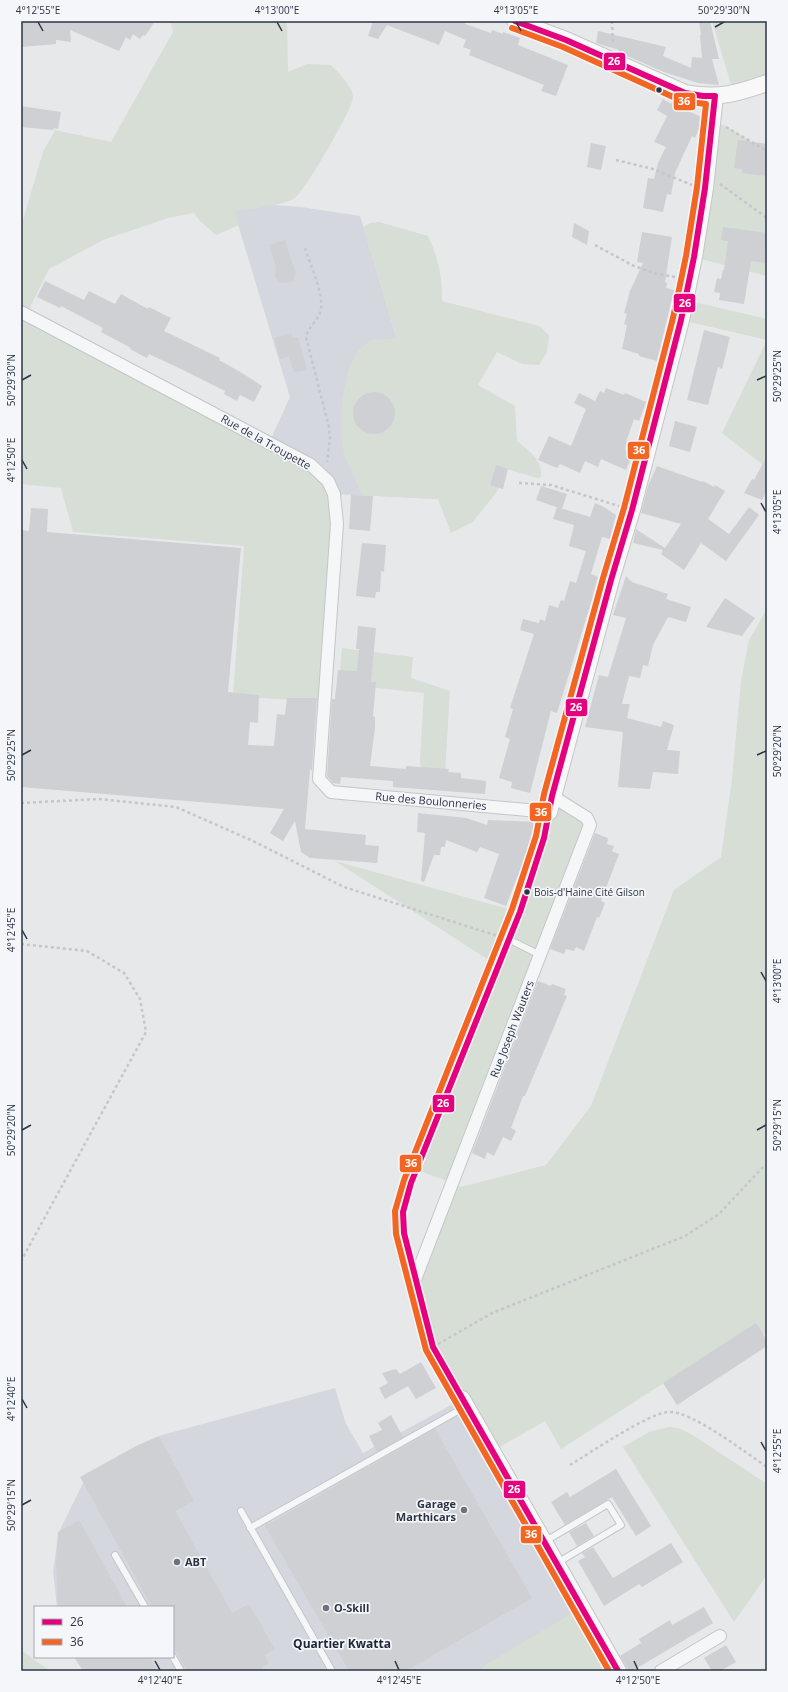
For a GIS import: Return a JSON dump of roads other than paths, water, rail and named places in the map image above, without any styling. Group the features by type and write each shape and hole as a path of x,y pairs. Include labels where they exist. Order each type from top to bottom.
{"street":[{"path":"515,21 566,40 685,93 703,96 734,94 767,83"},
{"path":"549,812 610,580 632,510 681,320 690,280 706,181 715,96"},
{"name":"Rue de la Troupette","path":"21,312 311,465 328,480 334,494 337,524 319,779"},
{"name":"Rue des Boulonneries","path":"319,779 331,792 549,812"},
{"name":"Rue Joseph Wauters","path":"416,1277 590,825 587,818 552,796"},
{"path":"464,1402 618,1671"},
{"path":"661,1671 720,1636"}],"lane":[{"path":"508,939 540,955"},
{"path":"250,1528 464,1402"},
{"path":"543,1542 608,1504 621,1525 556,1564"},
{"path":"241,1511 332,1671"},
{"path":"115,1555 144,1606"},
{"path":"174,1658 181,1671"}],"place":[{"name":"Bois-d'Haine Cité Gilson","path":"527,892"},
{"name":"Garage Marthicars","path":"464,1510"},
{"name":"ABT","path":"177,1562"},
{"name":"O-Skill","path":"326,1608"}],"district":[{"name":"Quartier Kwatta","path":"342,1644"}]}
